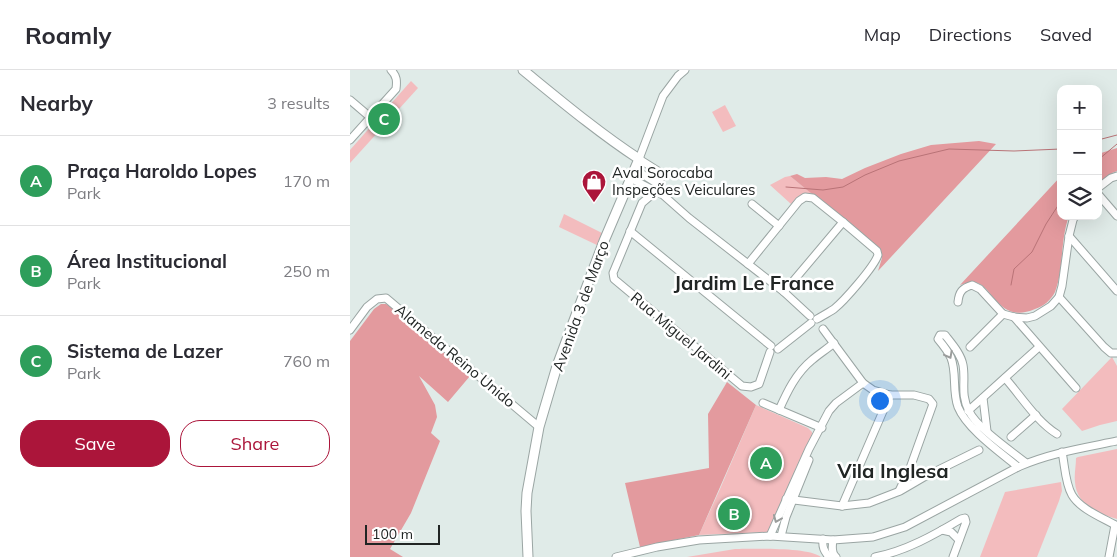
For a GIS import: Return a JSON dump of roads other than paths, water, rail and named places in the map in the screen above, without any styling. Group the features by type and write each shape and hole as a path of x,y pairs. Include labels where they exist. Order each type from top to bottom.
{"main road":[{"path":"523,70 590,125 638,159"},
{"name":"Avenida 3 de Março","path":"528,557 527,493 539,427 572,323 638,159"}],"street":[{"path":"350,140 396,89 398,80 395,73 391,70"},
{"name":"Avenida 3 de Março","path":"638,159 663,96 685,70"},
{"path":"350,100 370,117"},
{"path":"638,159 658,171 660,177 657,188 642,203 630,231 773,349 812,319 834,308 877,260 878,255 877,251 813,198 805,197 748,264"},
{"path":"632,174 657,188 690,218 784,292 812,319"},
{"path":"1102,185 1117,176"},
{"path":"1102,199 1117,216"},
{"path":"752,204 779,226"},
{"path":"958,302 959,294 964,287 972,285 980,290 1003,314 1014,317 1027,318 1035,316 1051,306 1059,297 1062,286 1073,220"},
{"path":"784,292 843,222"},
{"name":"Rua Miguel Jardini","path":"630,231 613,273 614,279 742,386 751,387 759,384 773,349"},
{"path":"1069,236 1117,291"},
{"path":"1059,297 1104,348 1114,353"},
{"name":"Alameda Reino Unido","path":"350,330 367,307 377,299 386,298 539,427"},
{"path":"970,347 1003,314"},
{"path":"1014,317 1076,388"},
{"path":"1026,331 1027,318"},
{"path":"823,328 863,383 874,390 890,395 914,395 929,399 933,404 910,468 899,491"},
{"path":"1018,467 977,432 963,416 958,407 954,391 951,357 938,339 940,335 945,335 956,348 963,365 964,399 968,411 987,431 1026,463"},
{"path":"779,410 790,386 800,372 810,361 834,343"},
{"path":"968,411 1039,347"},
{"path":"954,374 963,365"},
{"path":"1005,378 1036,415 1057,434"},
{"path":"770,536 790,499 829,411 836,403 863,383"},
{"path":"842,506 890,395"},
{"path":"964,399 971,402 983,398"},
{"path":"983,398 987,431"},
{"path":"763,403 821,426"},
{"path":"1012,437 1036,415"},
{"path":"616,557 657,547 699,540 770,536 833,540 872,538 905,528 1036,459 1117,441"},
{"path":"790,499 842,506 869,503 899,491 979,450"},
{"path":"1062,452 1072,495 1080,504 1116,526 1109,557"},
{"path":"910,468 916,476 924,477"},
{"path":"782,536 790,499"},
{"path":"874,557 898,554 965,518 966,522 953,557"},
{"path":"942,530 951,532 959,540"},
{"path":"823,539 822,546 830,557"},
{"path":"833,540 833,555 836,557"}],"waterway":[{"path":"1102,139 1117,135"},
{"path":"1102,157 1117,144"},
{"path":"786,187 823,190 843,187 865,175 899,161 949,149 1014,151 1057,149"},
{"path":"1011,285 1014,269 1032,252 1057,207"}],"place":[{"name":"Sistema de Lazer","path":"384,119"},
{"name":"Aval Sorocaba Inspeções Veiculares","path":"594,203"},
{"name":"Praça Haroldo Lopes","path":"766,463"},
{"name":"Área Institucional","path":"734,514"}],"district":[{"name":"Jardim Le France","path":"754,283"},
{"name":"Vila Inglesa","path":"893,471"}]}
